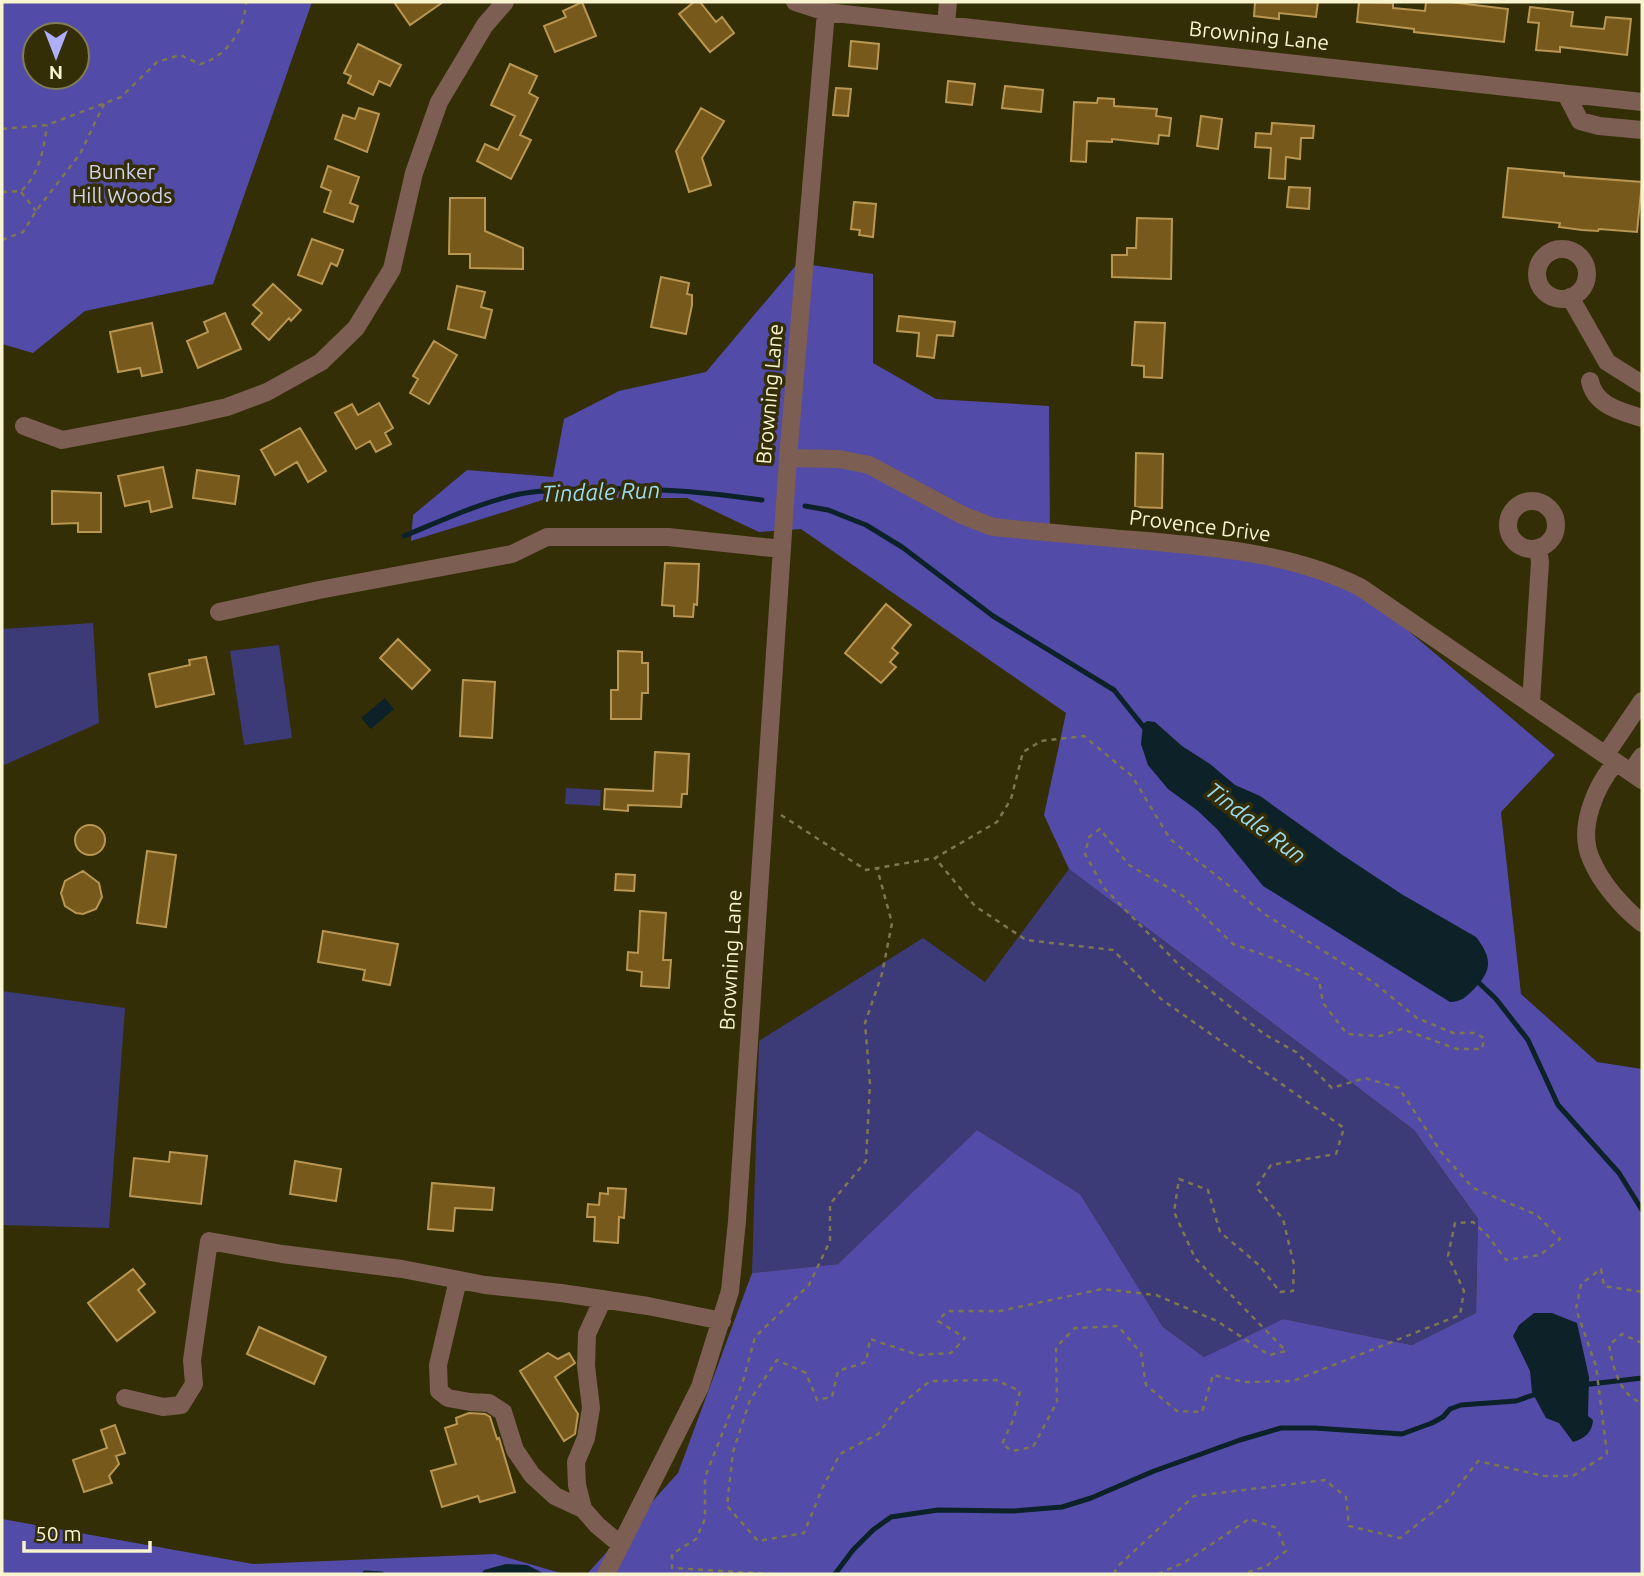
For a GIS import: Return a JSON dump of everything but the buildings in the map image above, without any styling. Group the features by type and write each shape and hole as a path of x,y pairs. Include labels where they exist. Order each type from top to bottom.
{"street":[{"path":"24,426 62,440 183,417 227,407 267,392 321,362 356,328 392,269 414,173 439,102 485,25 505,2"},
{"path":"795,2 826,12"},
{"path":"946,24 948,2"},
{"name":"Browning Lane","path":"607,1574 700,1387 730,1291 737,1221 788,458 826,12 1642,102"},
{"path":"1566,94 1580,121 1599,126 1642,130"},
{"path":"1570,297 1607,362 1642,384"},
{"path":"1590,381 1592,391 1607,406 1642,418"},
{"name":"Provence Drive","path":"788,458 839,459 869,465 962,515 993,527 1208,546 1276,558 1330,572 1360,587 1624,767"},
{"path":"219,612 319,590 512,554 547,537 668,537 782,549"},
{"path":"1531,703 1540,562 1538,548"},
{"path":"1624,767 1642,701"},
{"path":"1642,755 1624,767 1605,774 1592,800 1587,829 1590,857 1606,885 1642,923"},
{"path":"125,1398 163,1407 181,1405 194,1384 192,1360 209,1241 282,1254 402,1269 458,1280 603,1299 722,1321"},
{"path":"458,1280 438,1366 439,1391 449,1398 489,1403 503,1412 515,1450 533,1475 555,1496 583,1508"},
{"path":"603,1299 587,1334 586,1366 591,1408 586,1438 576,1462 577,1485 583,1508 597,1525 621,1545"}],"path":[{"path":"2,130 47,125 121,97 157,62 180,55 200,64 215,60 238,32 246,2"},
{"path":"2,240 23,232 80,154 104,104"},
{"path":"2,192 21,191 30,183 40,158 47,125"},
{"path":"21,191 36,211"},
{"path":"764,804 866,870 935,858 997,822 1012,799 1023,752 1041,741 1084,736 1132,776 1170,839 1266,915 1373,982 1418,1018 1454,1033 1475,1033 1484,1038 1482,1049 1457,1049 1402,1029 1380,1036 1347,1034 1323,1003 1319,980 1275,959 1233,944 1183,896 1129,865 1100,829 1089,837 1085,854 1104,888 1182,968 1264,1034 1296,1052 1332,1087 1365,1078 1398,1087 1441,1152 1474,1188 1538,1215 1560,1240 1540,1255 1506,1260 1488,1236 1473,1223 1455,1223 1448,1256 1464,1291 1460,1315 1293,1381 1244,1382 1213,1375 1202,1412 1177,1411 1146,1385 1140,1353 1118,1326 1075,1328 1056,1347 1057,1402 1033,1447 1012,1451 1002,1444 1014,1418 1020,1391 996,1380 930,1381 900,1405 878,1434 840,1454 804,1533 758,1541 727,1506 733,1452 750,1400 777,1360 806,1373 817,1400 832,1397 838,1371 866,1362 870,1339 918,1355 951,1353 965,1338 938,1321 947,1311 1000,1311 1102,1289 1156,1295 1217,1321 1269,1355 1286,1351 1195,1258 1174,1212 1179,1179 1208,1190 1220,1232 1259,1265 1280,1292 1293,1291 1294,1265 1283,1219 1256,1186 1271,1165 1336,1154 1344,1128 1161,999 1113,950 1026,940 975,906 935,858"},
{"path":"773,1574 672,1569 672,1554 696,1539 705,1519 705,1477 743,1381 755,1337 809,1285 830,1241 830,1204 866,1161 870,1084 865,1023 882,974 892,923 877,868"},
{"path":"1114,1574 1117,1567 1194,1496 1325,1479 1346,1497 1349,1526 1401,1538 1447,1501 1478,1461 1544,1476 1573,1476 1607,1454 1596,1366 1576,1309 1581,1284 1601,1269 1604,1286 1642,1292"},
{"path":"1642,1343 1622,1334 1609,1345 1614,1373 1631,1399 1642,1403"},
{"path":"1158,1574 1185,1562 1249,1519 1277,1528 1286,1551 1265,1567 1241,1574"}],"shaded area":[{"path":"93,623 99,723 2,766 2,629"},
{"path":"279,645 292,738 244,745 230,651"},
{"path":"566,788 601,790 600,806 565,804"},
{"path":"1069,869 1414,1130 1478,1219 1476,1313 1412,1345 1283,1319 1204,1357 1163,1327 1080,1194 977,1130 838,1264 752,1273 759,1041 923,938 985,982"},
{"path":"2,991 125,1008 109,1228 2,1225"}],"green space":[{"name":"Bunker Hill Woods","path":"2,2 312,2 213,284 85,311 33,353 2,344"},
{"path":"798,263 873,274 873,363 936,399 1049,406 1050,535 1340,573 1555,755 1501,812 1521,994 1597,1062 1642,1069 1642,1574 587,1574 678,1473 752,1273 838,1264 977,1130 1080,1194 1163,1327 1204,1357 1283,1319 1412,1345 1476,1313 1478,1219 1414,1130 1069,869 1044,815 1066,713 801,529 759,532 687,498 549,498 411,541 413,515 467,470 553,477 564,419 619,391 706,372"},
{"path":"2,1519 253,1564 495,1554 564,1574 2,1574"}],"water":[{"path":"385,698 394,709 371,729 361,718"},
{"path":"1147,721 1155,722 1182,746 1235,785 1260,796 1403,895 1476,937 1488,958 1484,977 1463,999 1450,1002 1263,886 1217,829 1168,789 1148,765 1141,744 1143,724"},
{"path":"1534,1313 1552,1313 1577,1323 1589,1377 1588,1416 1593,1420 1587,1434 1573,1442 1559,1423 1546,1418 1532,1392 1530,1371 1513,1336 1519,1325"},
{"path":"506,1564 527,1565 545,1574 481,1574 484,1570"}],"waterway":[{"name":"Tindale Run","path":"404,536 487,503 539,491 649,489 762,500"},
{"name":"Tindale Run","path":"805,506 828,510 866,525 902,547 993,616 1114,690 1146,730"},
{"name":"Tindale Run","path":"1476,980 1496,999 1528,1040 1558,1105 1619,1173 1642,1210"},
{"path":"1582,1385 1642,1378"},
{"path":"835,1574 853,1550 891,1517 938,1510 1014,1511 1062,1507 1091,1498 1154,1471 1281,1428 1402,1434 1432,1423 1450,1409 1461,1405 1516,1401 1539,1393"},
{"path":"365,1573 382,1574"}]}
